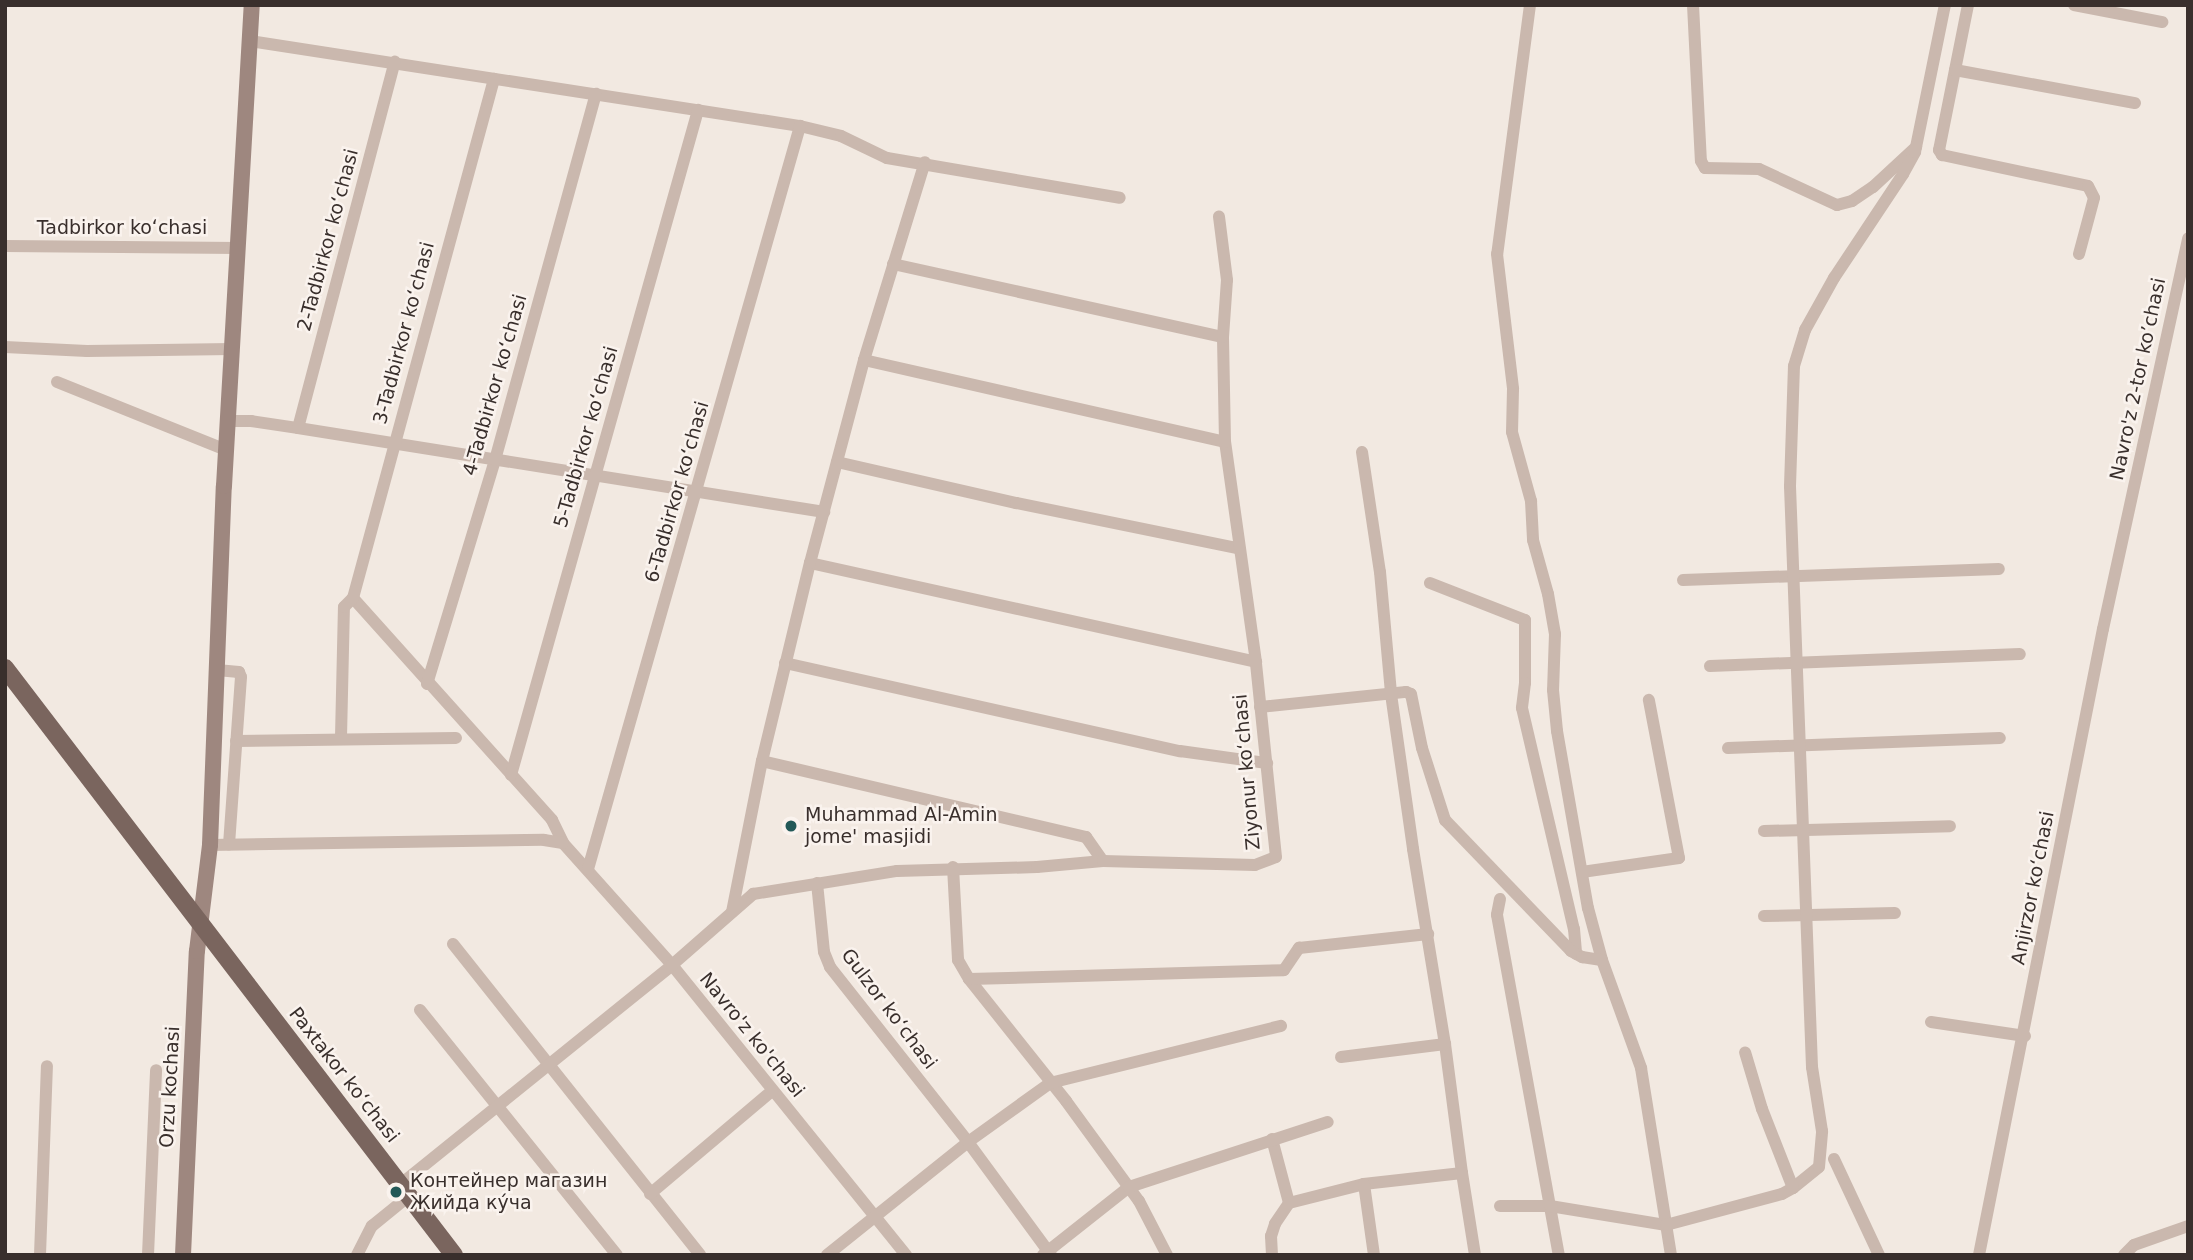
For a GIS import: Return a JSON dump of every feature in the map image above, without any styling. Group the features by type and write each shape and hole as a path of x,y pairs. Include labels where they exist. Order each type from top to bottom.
{"main road":[{"name":"Orzu kochasi","path":"183,1255 200,922 228,671 226,450 252,5"},
{"name":"Paxtakor koʻchasi","path":"5,668 454,1255"}],"street":[{"path":"1530,5 1497,254 1513,389 1512,432 1531,501 1533,540 1548,594 1555,634 1553,690 1557,731 1582,872 1602,960 1641,1068 1671,1255"},
{"path":"1693,5 1700,153 1705,168 1759,169 1837,205 1852,201 1873,187 1916,147"},
{"path":"1500,1206 1550,1206 1666,1225 1770,1197 1793,1188 1816,1171 1821,1160 1821,1112 1812,1067 1789,456 1794,366 1805,330 1834,278 1903,174 1916,147 1945,5"},
{"path":"1968,5 1939,150 1942,155 2088,186 2094,198 2079,254"},
{"path":"2074,5 2162,22"},
{"path":"250,41 800,126 841,136 887,158 925,162 1120,198"},
{"name":"2-Tadbirkor koʻchasi","path":"298,428 395,62"},
{"path":"1955,69 2135,103"},
{"name":"3-Tadbirkor koʻchasi","path":"341,737 344,607 353,598 494,79"},
{"name":"4-Tadbirkor koʻchasi","path":"428,684 495,460 596,94"},
{"name":"5-Tadbirkor koʻchasi","path":"511,775 698,110"},
{"name":"6-Tadbirkor koʻchasi","path":"588,869 800,126"},
{"path":"732,912 762,761 810,563 864,360 925,162"},
{"name":"Ziyonur koʻchasi","path":"358,1255 372,1226 405,1189 497,1106 672,965 753,894 897,871 953,867 1037,867 1103,861 1255,865 1276,857 1256,662 1225,442 1223,337 1227,280 1219,218"},
{"name":"Anjirzor koʻchasi","path":"1979,1255 2025,1036 2101,642 2188,238"},
{"name":"Tadbirkor koʻchasi","path":"5,246 238,248"},
{"path":"893,264 1223,337"},
{"path":"5,347 86,351 232,349"},
{"path":"864,360 1225,442"},
{"path":"57,382 226,450"},
{"path":"228,421 251,421 298,428 824,512"},
{"path":"1362,452 1380,572 1391,694 1475,1255"},
{"path":"837,462 1016,503 1238,548"},
{"path":"810,563 1256,662"},
{"path":"1683,580 1999,569"},
{"path":"1430,583 1525,620 1525,683 1522,708 1574,929 1576,954"},
{"name":"Navro'z ko'chasi","path":"353,598 552,820 563,843 672,965 906,1255"},
{"path":"1710,666 2020,654"},
{"path":"785,663 1180,751 1267,763"},
{"path":"228,671 236,741 229,845"},
{"path":"1260,707 1411,694 1422,748 1445,820 1501,881 1576,954 1602,960"},
{"path":"1582,872 1679,858 1649,700"},
{"path":"236,741 341,737 456,738"},
{"path":"1728,748 2000,738"},
{"path":"762,761 1086,837 1103,861"},
{"path":"1765,831 1950,826"},
{"path":"210,845 544,840 563,843"},
{"path":"953,867 958,960 969,979 1150,1216 1167,1255"},
{"name":"Gulzor koʻchasi","path":"817,883 824,952 830,967 968,1143 1048,1253 1129,1187 1328,1122"},
{"path":"1500,899 1497,915 1559,1255"},
{"path":"1763,916 1895,913"},
{"path":"969,979 1284,970 1299,948 1428,934"},
{"path":"453,944 700,1255"},
{"path":"420,1010 617,1255"},
{"path":"1931,1022 2025,1036"},
{"path":"827,1255 968,1143 1050,1083 1281,1026"},
{"path":"1341,1057 1445,1044"},
{"path":"1745,1052 1762,1109 1793,1188"},
{"path":"40,1255 47,1066"},
{"path":"148,1255 156,1070"},
{"path":"650,1194 772,1091"},
{"path":"1272,1139 1289,1203 1271,1236 1272,1255"},
{"path":"1834,1159 1879,1255"},
{"path":"1289,1203 1364,1184 1462,1173"},
{"path":"1364,1184 1374,1255"},
{"path":"2124,1255 2134,1245 2188,1226"}],"place":[{"name":"Muhammad Al-Amin jome' masjidi","path":"791,826"},
{"name":"Контейнер магазин Жийда ку́ча","path":"396,1192"}]}
